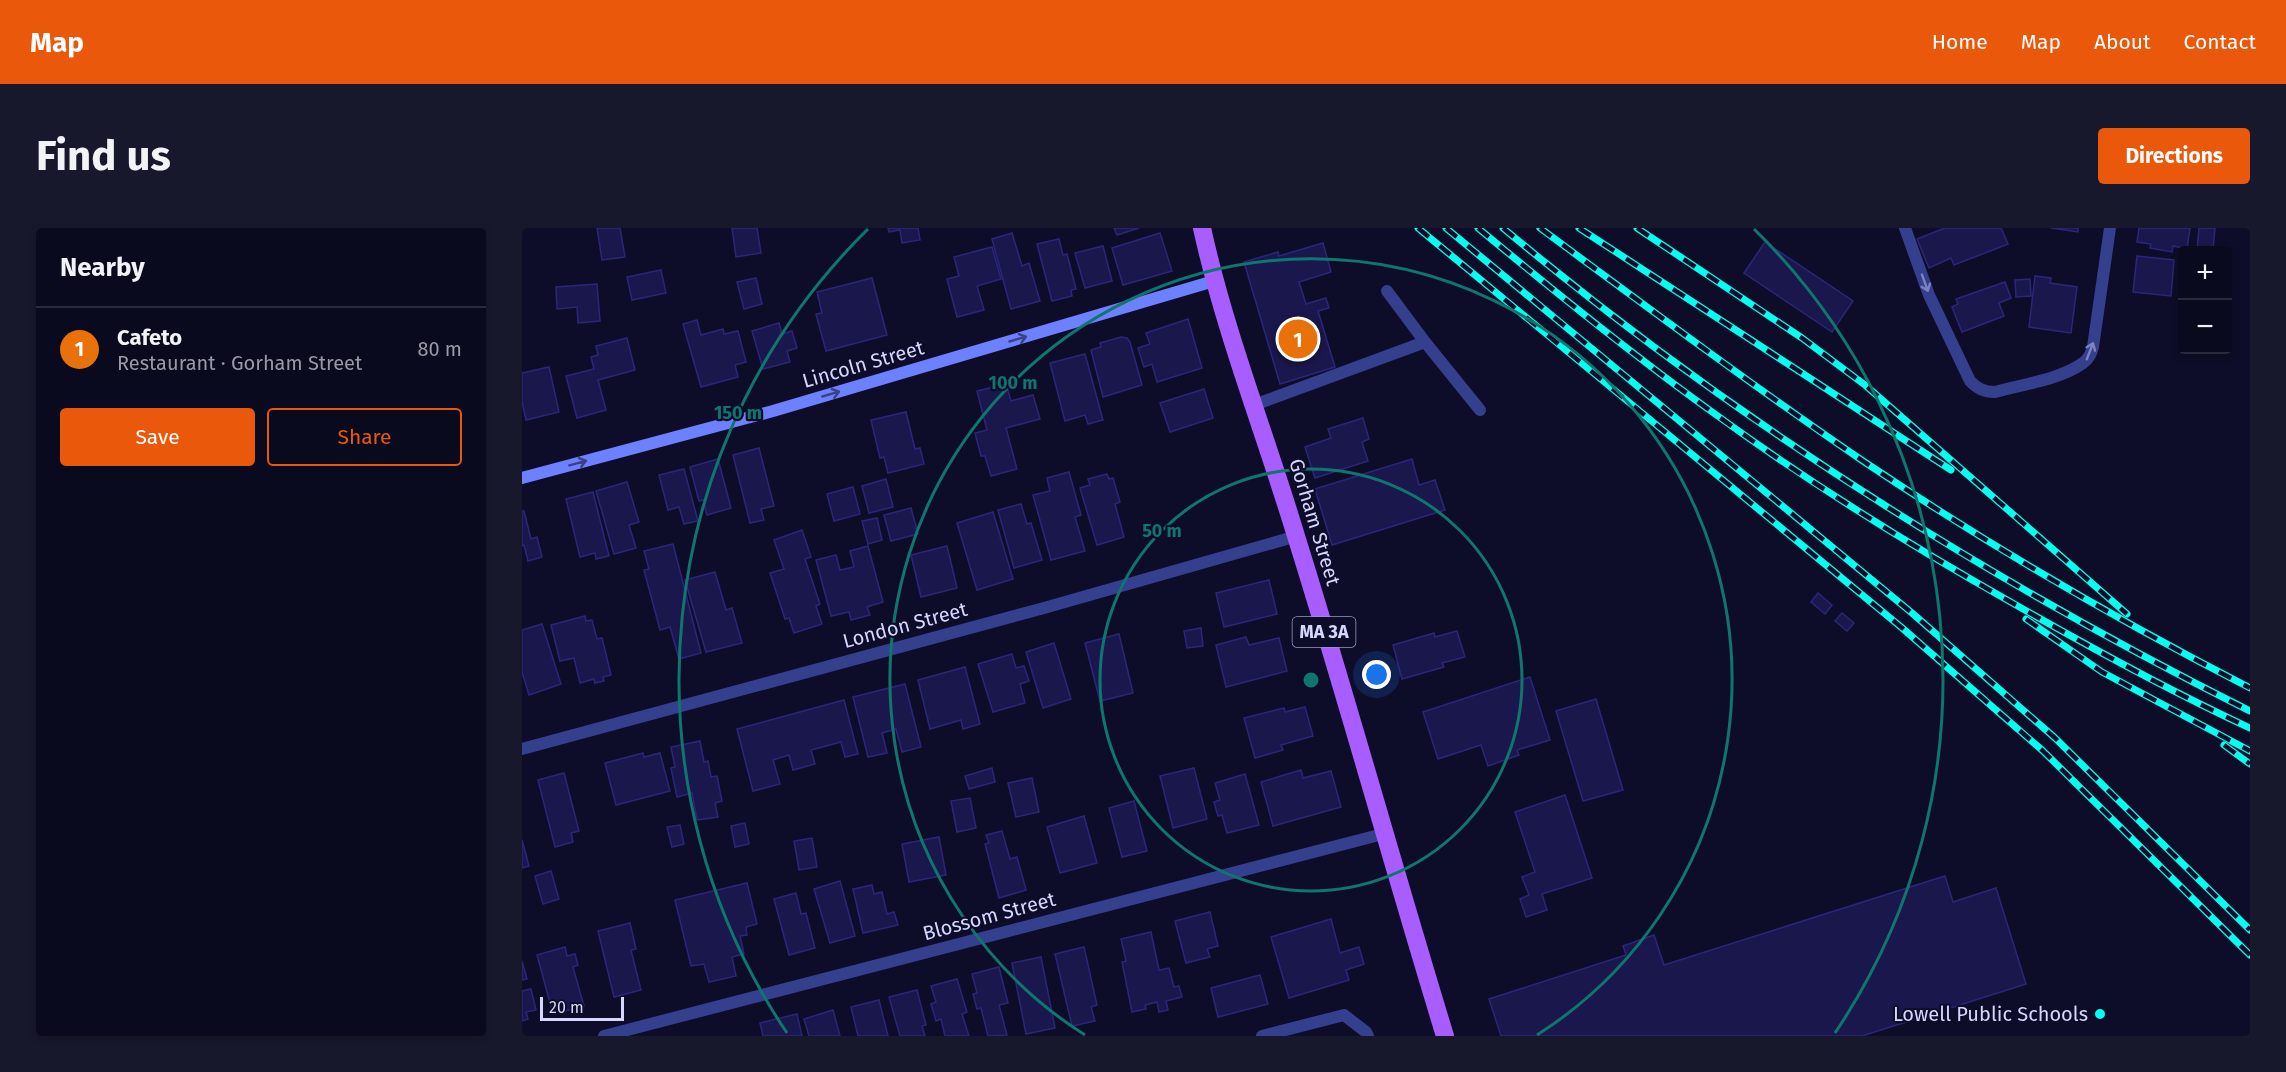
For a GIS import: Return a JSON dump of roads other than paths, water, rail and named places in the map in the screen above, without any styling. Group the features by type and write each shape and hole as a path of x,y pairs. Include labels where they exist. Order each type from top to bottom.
{"main road":[{"name":"Gorham Street","path":"1202,228 1214,281 1297,536 1442,1035"}],"street":[{"path":"1905,228 1929,295 1970,381 1977,388 1986,392 1995,392 2042,379 2084,363 2089,357 2093,347 2110,228"},
{"name":"Lincoln Street","path":"522,478 773,411 1214,281"},
{"path":"1387,291 1480,410"},
{"path":"1254,405 1425,342"},
{"name":"London Street","path":"522,749 1044,608 1297,536"},
{"name":"Blossom Street","path":"604,1036 1383,834"},
{"path":"1262,1036 1344,1016 1368,1036"}],"railway":[{"path":"1418,228 1901,627 2042,750 2250,955"},
{"path":"1446,228 1912,613 2054,737 2250,930"},
{"path":"1478,228 1684,392 1825,490 1939,561 2045,621 2161,684 2250,728"},
{"path":"1503,228 1679,365 1770,430 1863,491 1957,550 2053,606 2250,711"},
{"path":"1540,228 1781,404 1910,492 2053,580 2151,636 2250,688"},
{"path":"1579,228 1951,470"},
{"path":"1637,228 1802,338 1865,385 2127,614"},
{"path":"2026,619 2102,672 2250,751"},
{"path":"2224,745 2250,764"}],"place":[{"name":"Cafeto","path":"1298,339"},
{"name":"Lowell Public Schools","path":"2100,1014"}]}
